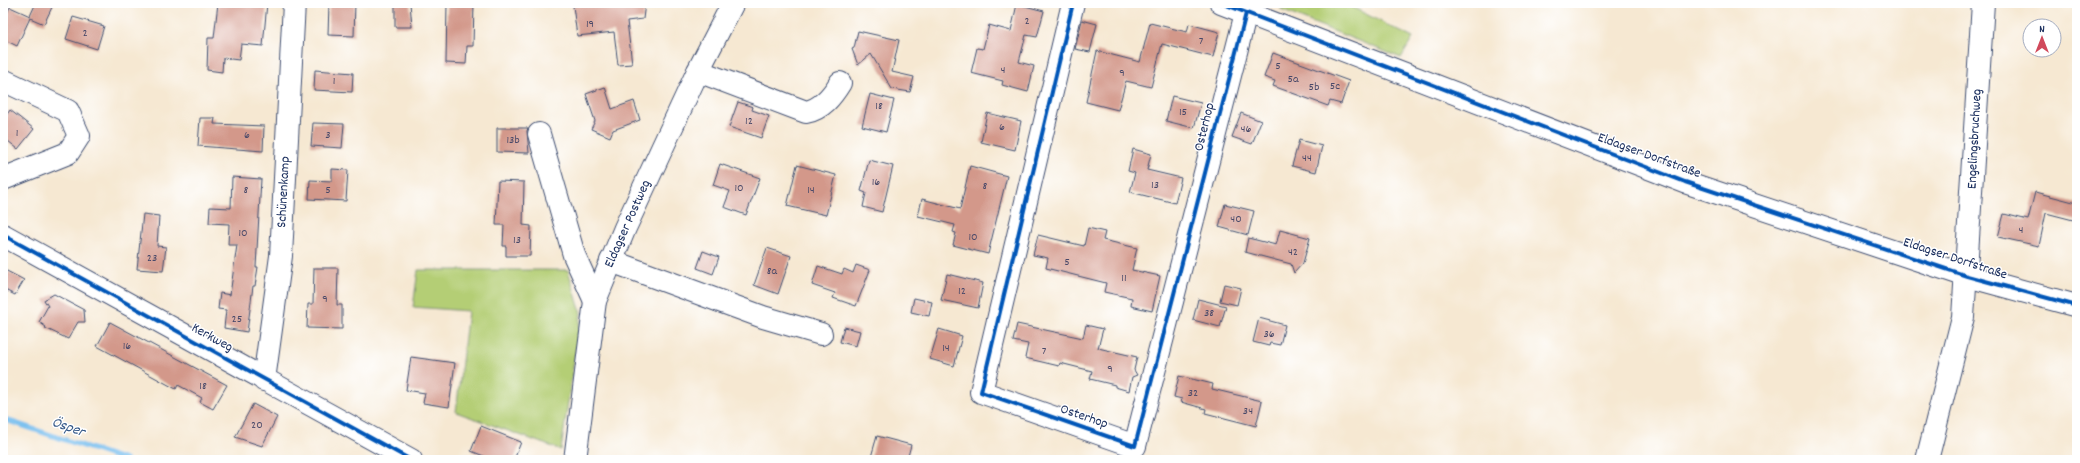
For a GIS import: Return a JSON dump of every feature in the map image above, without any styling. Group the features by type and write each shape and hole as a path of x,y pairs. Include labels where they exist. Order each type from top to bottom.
{"street":[{"name":"Schünenkamp","path":"264,380 281,256 294,3"},
{"name":"Eldagser Postweg","path":"575,460 594,300 698,71 734,3"},
{"name":"Osterhop","path":"1073,3 982,392 1137,453 1246,13"},
{"name":"Eldagser Dorfstraße","path":"1221,3 1685,182 1967,276 2077,306"},
{"name":"Engelingsbruchweg","path":"1927,460 1963,317 1967,276 1983,3"},
{"path":"698,71 806,112 816,110 833,94 840,83"},
{"path":"3,80 68,111 79,136 68,153 3,179"},
{"path":"539,134 574,255 594,300"},
{"name":"Kerkweg","path":"3,235 264,380 377,452 411,460"},
{"path":"611,261 763,317 821,334"}],"green space":[{"path":"1282,3 1344,3 1413,38 1401,58 1281,10"},
{"path":"418,270 568,270 581,313 561,450 456,412 468,311 413,307"}],"building":[{"path":"36,3 54,3 44,24 30,18 17,46 3,39 3,21 10,7 30,16"},
{"path":"218,3 267,3 263,46 241,44 239,60 223,58 222,72 207,70 208,38 214,38"},
{"path":"329,3 355,3 354,36 328,35"},
{"path":"395,3 410,3 412,27 395,27"},
{"path":"447,3 474,3 473,46 467,46 466,64 446,63"},
{"path":"599,3 645,3 643,19 627,21 632,64 618,65 614,32 577,36 573,6"},
{"path":"1017,4 1044,11 1037,37 1026,35 1019,62 1034,66 1028,92 1002,85 1003,81 971,73 977,48 983,49 989,25 1011,31"},
{"path":"73,17 104,26 97,49 66,39"},
{"path":"1082,20 1097,24 1090,52 1075,49"},
{"path":"1150,23 1187,32 1189,24 1219,32 1213,57 1162,44 1151,87 1126,81 1118,110 1086,102 1097,51 1140,62"},
{"path":"858,31 899,40 892,72 914,77 910,92 892,89 871,54 858,65 852,49 854,48"},
{"path":"1273,53 1349,81 1341,104 1330,101 1328,106 1273,86 1275,81 1264,77"},
{"path":"315,70 353,73 352,92 314,90"},
{"path":"605,87 612,109 634,101 640,120 613,130 610,137 591,129 595,121 586,94"},
{"path":"870,94 894,100 886,132 862,126"},
{"path":"1172,96 1201,103 1194,128 1166,121"},
{"path":"738,102 753,107 752,110 769,116 761,138 729,127"},
{"path":"10,110 34,129 18,149 3,137 3,120"},
{"path":"987,113 1021,121 1015,150 981,142"},
{"path":"1241,113 1261,121 1252,144 1232,137"},
{"path":"200,118 215,118 214,124 264,126 263,151 198,146"},
{"path":"313,123 344,124 342,148 311,146"},
{"path":"497,128 528,128 529,153 497,152"},
{"path":"1299,140 1322,146 1316,172 1292,166"},
{"path":"1133,149 1151,154 1147,170 1181,178 1175,203 1130,192 1135,173 1128,171"},
{"path":"869,160 893,166 882,212 863,207 866,193 861,191"},
{"path":"720,164 760,178 746,215 724,207 730,191 713,185"},
{"path":"797,165 836,175 826,215 787,206"},
{"path":"970,166 1007,176 988,254 953,245 956,233 953,232 955,225 918,216 922,199 960,209"},
{"path":"332,169 348,170 346,201 309,199 310,180 332,181"},
{"path":"232,177 261,179 256,267 258,267 255,286 253,286 247,332 224,328 226,310 218,309 220,293 230,295 237,245 228,245 229,224 209,223 210,207 231,208"},
{"path":"498,181 524,182 523,225 531,226 530,256 506,256 506,246 503,246 504,225 496,225"},
{"path":"2035,192 2077,203 2077,221 2046,213 2039,246 1998,237 2004,214 2028,220"},
{"path":"1225,204 1254,211 1248,235 1219,227"},
{"path":"143,214 159,216 157,246 166,247 163,271 137,269"},
{"path":"1088,228 1105,232 1103,240 1137,248 1132,270 1160,276 1152,311 1131,306 1132,298 1104,292 1106,283 1046,268 1048,258 1033,255 1038,235 1084,246"},
{"path":"1280,230 1310,238 1303,263 1294,273 1291,264 1245,252 1248,238 1276,245"},
{"path":"767,248 791,256 778,294 754,285"},
{"path":"703,251 719,257 713,274 697,268"},
{"path":"856,265 870,270 856,306 833,298 835,293 812,285 818,266 842,274 844,269 853,273"},
{"path":"314,268 338,268 337,305 342,305 342,329 307,328 308,304 313,304"},
{"path":"3,269 24,280 15,295 3,289"},
{"path":"947,274 983,283 978,308 941,300"},
{"path":"1224,284 1241,288 1237,305 1220,301"},
{"path":"54,294 84,310 85,322 78,322 68,339 45,328 46,327 39,322 48,306 44,300"},
{"path":"914,298 932,302 929,316 911,312"},
{"path":"1198,299 1226,306 1220,327 1193,320"},
{"path":"1259,318 1285,325 1280,345 1270,343 1269,346 1253,342"},
{"path":"110,322 227,385 213,409 200,402 202,398 178,385 176,389 97,346"},
{"path":"1017,324 1083,338 1086,325 1103,329 1098,348 1137,357 1134,370 1137,375 1132,377 1129,391 1115,387 1115,385 1090,379 1092,371 1060,363 1059,366 1025,358 1028,344 1013,341"},
{"path":"844,327 860,331 856,346 840,342"},
{"path":"939,329 962,336 954,366 930,359"},
{"path":"411,357 455,363 449,407 423,403 425,393 406,390"},
{"path":"1179,376 1213,384 1212,389 1262,401 1256,426 1205,413 1206,409 1181,402 1182,399 1174,397"},
{"path":"253,404 277,417 262,446 235,437"},
{"path":"481,426 521,442 514,460 494,460 471,451"},
{"path":"877,436 911,445 907,460 881,460 871,457"}],"waterway":[{"name":"Ösper","path":"3,419 125,460"}],"cycle path":[{"path":"1073,3 981,392 1135,446 1246,13"},
{"path":"1221,3 1685,182 1967,276 2077,306"},
{"path":"3,235 411,460"}]}
